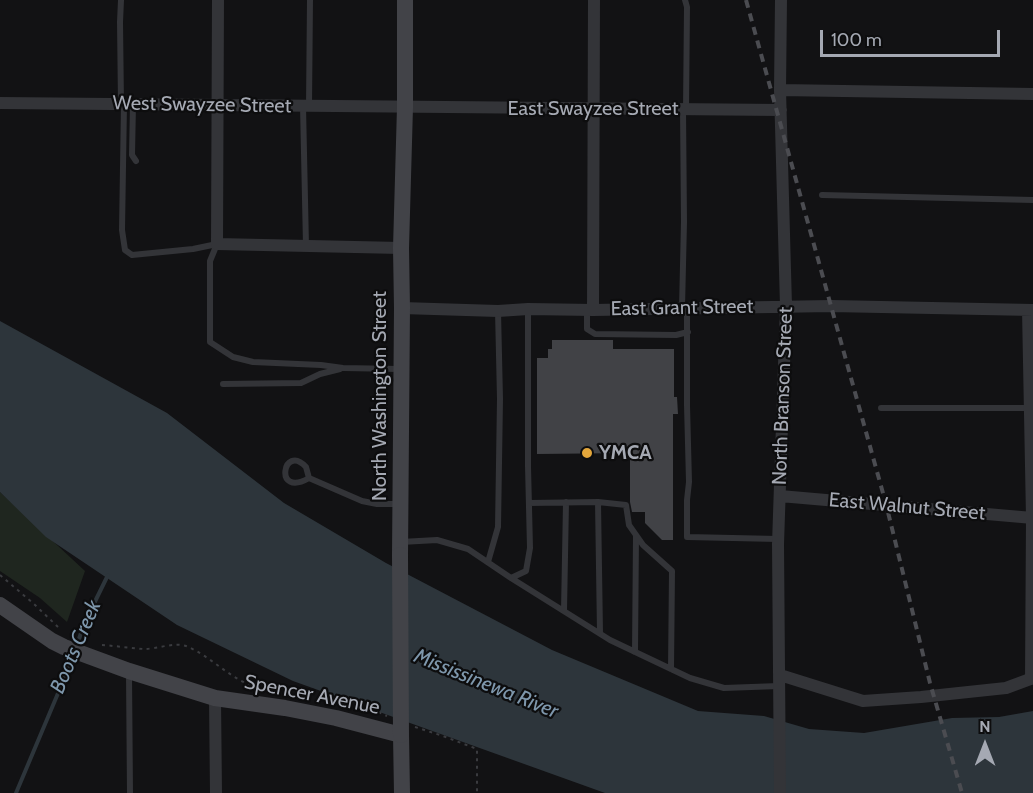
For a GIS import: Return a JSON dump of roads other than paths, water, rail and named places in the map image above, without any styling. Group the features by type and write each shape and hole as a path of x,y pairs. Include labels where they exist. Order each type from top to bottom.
{"street":[{"path":"218,0 217,244 401,248"},
{"name":"North Washington Street","path":"402,793 400,504 405,0"},
{"path":"590,309 594,0"},
{"name":"North Branson Street","path":"780,793 779,539 786,306 780,90 781,0"},
{"path":"780,90 1033,94"},
{"name":"West Swayzee Street","path":"0,103 405,108"},
{"name":"East Swayzee Street","path":"405,108 781,110"},
{"name":"East Grant Street","path":"402,308 498,310 831,306 1030,310"},
{"path":"780,686 864,701 1006,688 1032,678 1033,518 1030,310"},
{"name":"East Walnut Street","path":"780,496 1033,518"},
{"name":"Spencer Avenue","path":"0,605 41,634 63,639 82,655 129,671 215,698 336,718 401,735"},
{"path":"215,698 216,793"}],"lane":[{"path":"121,0 120,22 126,104 132,155 136,161"},
{"path":"306,246 306,106 310,0"},
{"path":"685,0 687,7 684,222 685,308 688,332 689,482 687,537 779,539"},
{"path":"126,104 122,230 125,250 132,255 193,249 217,244"},
{"path":"822,195 1033,200"},
{"path":"217,244 210,261 210,342 233,357 253,362 401,369"},
{"path":"511,578 526,570 530,548 528,309"},
{"path":"590,309 587,329 596,334 676,335 688,332"},
{"path":"488,562 498,527 500,399 498,310"},
{"path":"223,384 300,383 320,374 344,368"},
{"path":"881,408 1031,408"},
{"path":"309,478 362,501 377,504 400,504"},
{"path":"564,611 566,502"},
{"path":"529,503 598,502 626,505 629,525 643,545 672,571 671,669"},
{"path":"598,502 600,633"},
{"path":"635,652 636,534"},
{"path":"400,549 437,540 468,549 600,633 690,678 724,688 780,686"},
{"path":"129,671 130,793"}],"water":[{"name":"Mississinewa River","path":"0,321 167,413 284,503 386,563 552,650 698,711 764,716 809,729 864,733 952,718 999,717 1033,711 1033,793 605,793 293,681 177,625 46,537 0,492"}],"waterway":[{"name":"Boots Creek","path":"76,648 84,624 108,575"},
{"name":"Boots Creek","path":"16,793 73,655"}],"railway":[{"path":"746,0 886,504 930,683 962,793"}],"place":[{"name":"YMCA","path":"587,453"}]}
